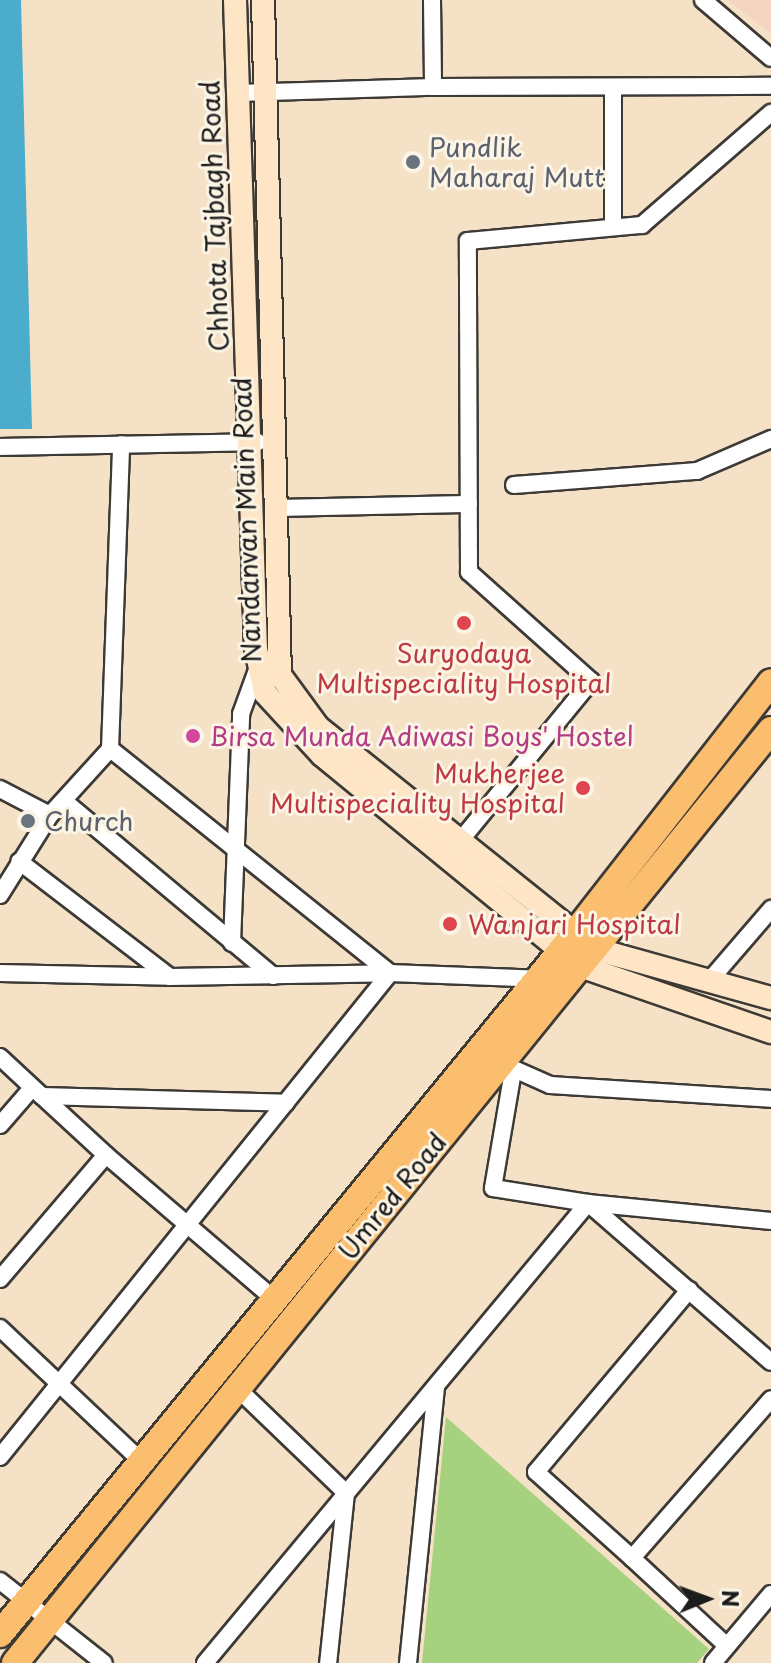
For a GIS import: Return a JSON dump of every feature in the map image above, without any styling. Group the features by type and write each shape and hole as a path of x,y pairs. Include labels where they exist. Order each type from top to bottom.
{"main road":[{"name":"Chhota Tajbagh Road","path":"235,0 260,442 257,670"},
{"name":"Nandanvan Main Road","path":"263,0 265,94 260,442 273,508 280,675 318,727 460,841 578,950 710,980 771,998"},
{"path":"257,670 265,693 322,755 578,950 771,1032"},
{"path":"578,950 771,682"},
{"name":"Umred Road","path":"15,1663 498,1059 549,983 771,730"},
{"path":"0,1634 273,1298 498,1059"}],"street":[{"path":"432,0 433,87"},
{"path":"703,0 771,58"},
{"path":"238,93 433,87 613,89 771,86"},
{"path":"613,89 613,227"},
{"path":"460,841 591,681 469,572 468,241 642,225 771,113"},
{"path":"514,485 697,471 771,439"},
{"path":"0,447 260,442"},
{"path":"0,895 50,815 110,749 121,444"},
{"path":"273,508 469,504"},
{"path":"232,943 239,852 241,714 257,670"},
{"path":"110,749 390,973"},
{"path":"0,789 50,815"},
{"path":"64,801 273,976"},
{"path":"19,861 170,977"},
{"path":"710,980 771,909"},
{"path":"0,973 170,977 390,973 549,983"},
{"path":"0,1457 63,1386 390,973"},
{"path":"0,1057 106,1155 273,1298"},
{"path":"771,1099 550,1085 498,1059 493,1188 588,1203 771,1221"},
{"path":"0,1125 37,1092 286,1103"},
{"path":"0,1279 106,1155"},
{"path":"588,1203 771,1362"},
{"path":"205,1663 588,1203"},
{"path":"689,1290 536,1472 727,1646"},
{"path":"0,1328 142,1462"},
{"path":"408,1663 436,1386"},
{"path":"237,1388 346,1493"},
{"path":"632,1558 771,1399"},
{"path":"328,1663 346,1493"},
{"path":"0,1581 104,1663"},
{"path":"713,1663 771,1594"}],"shaded area":[{"path":"728,0 771,0 771,34"}],"green space":[{"path":"446,1417 709,1649 697,1663 422,1663"}],"water":[{"path":"0,0 21,0 32,429 0,429"}],"place":[{"name":"Pundlik Maharaj Mutt","path":"413,162"},
{"name":"Suryodaya Multispeciality Hospital","path":"464,623"},
{"name":"Birsa Munda Adiwasi Boys' Hostel","path":"193,736"},
{"name":"Mukherjee Multispeciality Hospital","path":"583,788"},
{"name":"Church","path":"28,821"},
{"name":"Wanjari Hospital","path":"450,924"}]}
